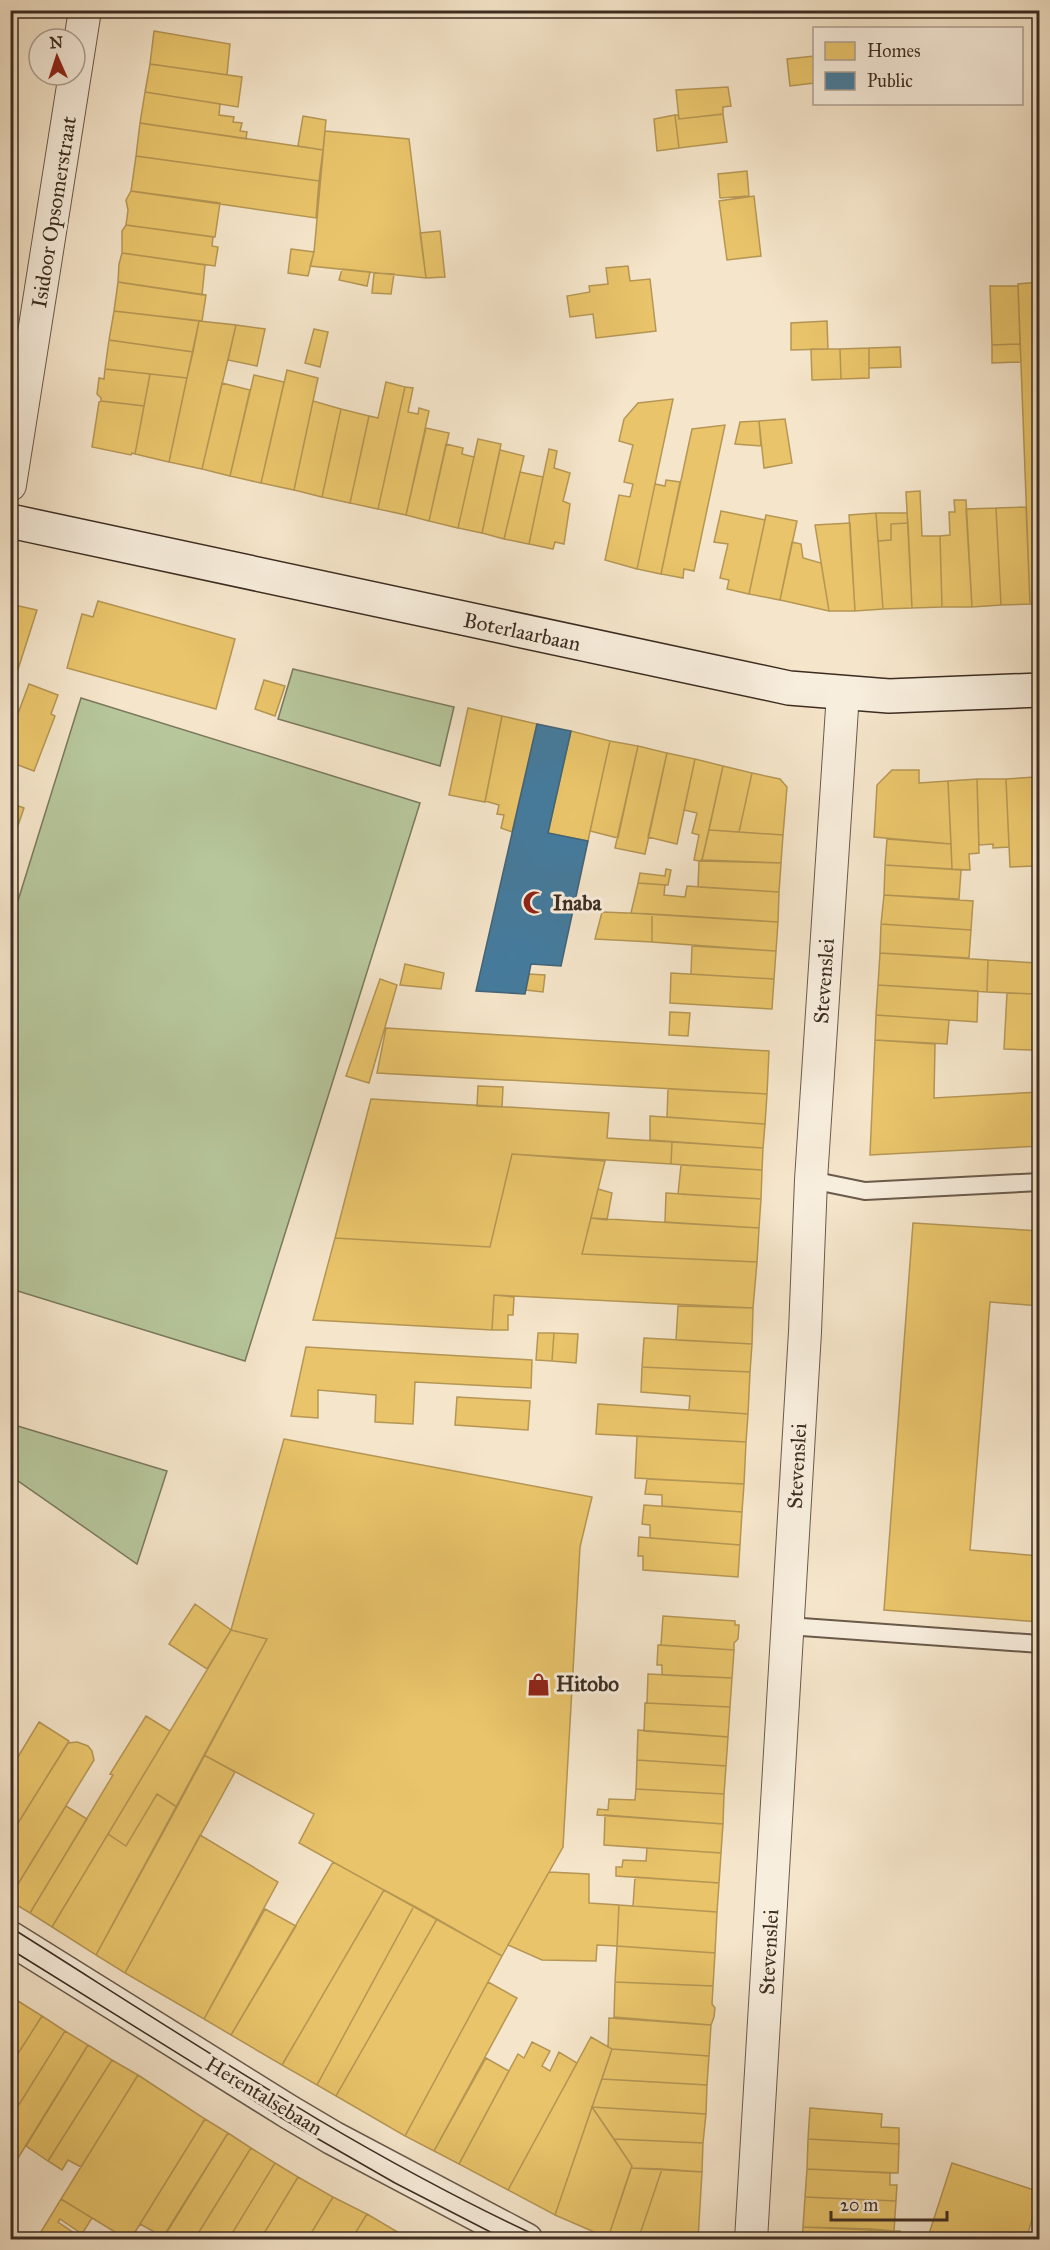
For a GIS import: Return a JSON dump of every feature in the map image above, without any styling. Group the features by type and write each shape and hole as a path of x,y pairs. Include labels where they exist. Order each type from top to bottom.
{"main road":[{"name":"Boterlaarbaan","path":"10,521 789,688 889,696 1040,690"},
{"name":"Herentalsebaan","path":"10,1938 333,2138 526,2240"}],"street":[{"name":"Isidoor Opsomerstraat","path":"10,485 85,10"},
{"name":"Stevenslei","path":"751,2240 805,1332 811,1180 843,693"}],"lane":[{"path":"811,1180 865,1191 1040,1182"},
{"path":"788,1626 1040,1644"}],"green space":[{"path":"293,669 454,707 440,766 278,719"},
{"path":"81,698 420,803 245,1361 11,1289 11,923"},
{"path":"11,1424 167,1471 137,1564 11,1476"}],"building: Homes":[{"path":"154,31 230,44 227,75 150,64"},
{"path":"813,56 813,83 790,86 787,59"},
{"path":"150,64 242,77 238,107 145,92"},
{"path":"728,87 731,106 723,107 723,114 679,119 676,90"},
{"path":"145,92 220,104 219,115 234,117 233,122 242,123 240,131 247,132 246,139 140,123"},
{"path":"723,114 727,142 679,148 675,115 678,115 679,119"},
{"path":"675,115 679,148 657,151 654,119"},
{"path":"303,116 326,120 323,150 298,146"},
{"path":"140,123 323,150 319,181 136,156"},
{"path":"325,131 409,139 426,278 310,266 314,252"},
{"path":"136,156 319,181 316,218 131,191"},
{"path":"747,171 749,196 720,198 718,174"},
{"path":"131,191 220,203 215,237 126,225 128,210 126,200"},
{"path":"754,196 761,256 727,260 719,201"},
{"path":"126,225 213,237 212,246 218,247 215,266 122,253 122,231"},
{"path":"440,231 445,277 426,278 420,233"},
{"path":"291,249 314,252 308,276 288,273"},
{"path":"122,253 205,265 202,295 118,282"},
{"path":"628,266 630,281 650,279 656,331 596,338 593,314 570,317 567,296 590,292 589,286 608,284 606,268"},
{"path":"342,269 370,272 367,286 339,280"},
{"path":"374,273 394,274 391,294 372,293"},
{"path":"118,282 206,295 202,321 114,311"},
{"path":"1040,282 1040,604 1030,604 1018,284"},
{"path":"990,286 1018,286 1020,344 992,345"},
{"path":"114,311 199,321 193,352 109,340"},
{"path":"199,321 236,325 202,469 169,462"},
{"path":"827,321 828,349 791,350 791,323"},
{"path":"236,325 265,329 257,366 228,360"},
{"path":"314,329 328,332 320,367 305,363"},
{"path":"109,340 193,352 187,378 105,369"},
{"path":"1020,344 1021,362 992,363 992,345"},
{"path":"900,347 901,367 869,368 869,348"},
{"path":"869,348 869,378 841,379 840,349"},
{"path":"811,349 840,349 841,379 812,380"},
{"path":"105,369 150,374 144,406 101,401 97,394 99,378 104,379"},
{"path":"287,370 318,378 294,490 261,483"},
{"path":"150,374 187,378 169,462 135,454"},
{"path":"254,375 284,382 261,483 230,476"},
{"path":"386,382 405,387 378,509 350,503 369,416 378,418"},
{"path":"222,383 250,390 230,476 202,469"},
{"path":"405,387 413,388 408,412 418,414 419,408 429,411 406,515 378,509"},
{"path":"673,399 637,569 605,560 619,495 630,497 633,484 624,482 633,445 619,441 624,419 638,403"},
{"path":"101,401 144,406 135,454 92,447"},
{"path":"313,401 341,409 322,497 294,490"},
{"path":"341,409 369,416 350,503 322,497"},
{"path":"785,419 792,463 764,468 759,421"},
{"path":"759,421 761,446 735,444 740,422"},
{"path":"725,425 694,571 684,569 683,578 661,574 692,429"},
{"path":"426,428 449,433 429,521 406,515"},
{"path":"478,439 501,444 482,533 458,528"},
{"path":"446,444 463,448 462,454 474,457 458,528 429,521"},
{"path":"549,449 557,451 554,468 570,473 563,501 570,504 564,544 555,542 553,549 529,544"},
{"path":"500,450 524,456 504,539 482,533"},
{"path":"520,472 543,477 529,544 504,539"},
{"path":"666,480 680,482 661,574 637,569 655,484 665,486"},
{"path":"920,491 922,536 940,536 942,607 912,608 906,492"},
{"path":"954,500 966,500 972,607 942,607 940,536 950,535 949,512 955,512"},
{"path":"1026,507 1030,604 1001,605 996,508"},
{"path":"996,508 1001,605 972,607 966,509"},
{"path":"721,511 765,520 749,594 727,589 729,580 720,578 728,544 714,542"},
{"path":"876,513 883,609 855,611 849,515"},
{"path":"876,513 907,513 908,523 891,524 891,540 878,541"},
{"path":"766,515 797,521 780,600 749,594"},
{"path":"850,523 855,611 829,611 815,525"},
{"path":"908,523 912,608 883,609 878,541 891,540 891,524"},
{"path":"792,542 801,544 803,558 821,563 829,611 780,600"},
{"path":"98,601 235,639 216,709 67,668 82,614 93,617"},
{"path":"10,604 37,610 13,685 10,685"},
{"path":"264,680 285,686 275,716 255,709"},
{"path":"29,684 58,695 51,714 55,716 34,771 10,762 10,735"},
{"path":"468,708 502,716 485,802 449,795"},
{"path":"502,716 537,724 512,832 501,828 504,815 497,814 499,805 485,801"},
{"path":"571,731 610,741 588,841 548,833"},
{"path":"610,741 638,746 618,838 590,831"},
{"path":"638,746 667,753 645,854 615,848"},
{"path":"667,753 695,759 677,844 648,837"},
{"path":"695,759 723,766 702,860 699,861 694,860 699,835 692,833 697,813 684,810"},
{"path":"723,766 752,773 739,832 709,830"},
{"path":"892,770 919,770 919,783 948,781 951,844 874,837 877,785"},
{"path":"752,773 780,779 787,787 783,835 739,832"},
{"path":"1035,777 1036,866 1010,867 1006,779"},
{"path":"1035,777 1040,777 1040,848 1036,848"},
{"path":"977,779 979,853 969,854 970,870 952,869 948,781"},
{"path":"977,779 1006,779 1009,847 993,848 993,844 979,845"},
{"path":"10,803 24,808 10,849"},
{"path":"709,830 783,835 781,863 702,860"},
{"path":"887,839 951,844 952,869 885,865"},
{"path":"699,861 781,863 779,892 698,887"},
{"path":"885,865 961,870 959,899 884,895"},
{"path":"666,869 671,870 668,885 638,883 640,873 665,876"},
{"path":"638,883 665,885 664,895 685,897 687,886 779,892 778,922 631,913"},
{"path":"884,895 973,901 971,930 881,924"},
{"path":"602,912 652,914 652,942 595,939"},
{"path":"652,914 778,922 776,951 652,942"},
{"path":"881,924 971,930 969,958 880,953"},
{"path":"692,946 776,951 774,979 691,974"},
{"path":"880,953 988,960 987,992 878,985"},
{"path":"988,960 1037,963 1034,994 987,992"},
{"path":"405,964 444,973 441,989 400,985"},
{"path":"671,973 774,979 772,1009 670,1003"},
{"path":"529,974 545,975 543,992 526,990"},
{"path":"380,979 397,985 369,1083 346,1076"},
{"path":"878,985 978,991 977,1022 876,1015"},
{"path":"1007,993 1034,994 1032,1050 1004,1049"},
{"path":"670,1012 690,1013 688,1036 669,1035"},
{"path":"876,1015 949,1020 947,1044 875,1040"},
{"path":"386,1028 769,1051 767,1094 377,1073"},
{"path":"875,1040 935,1044 934,1098 1040,1092 1040,1146 870,1155"},
{"path":"478,1086 503,1087 502,1107 477,1106"},
{"path":"668,1089 767,1094 765,1124 667,1117"},
{"path":"371,1099 609,1113 607,1138 672,1142 671,1164 512,1154 490,1247 335,1238"},
{"path":"650,1116 765,1124 763,1148 650,1140"},
{"path":"672,1142 763,1148 762,1170 671,1164"},
{"path":"512,1154 605,1161 582,1254 757,1262 753,1308 494,1295 492,1330 313,1320 335,1238 490,1247"},
{"path":"681,1165 762,1170 761,1199 678,1194"},
{"path":"598,1189 612,1193 607,1220 591,1218"},
{"path":"666,1193 761,1199 759,1228 665,1222"},
{"path":"591,1218 759,1228 757,1262 582,1254"},
{"path":"913,1223 1040,1231 1040,1306 990,1302 970,1550 1040,1556 1040,1622 884,1610"},
{"path":"494,1295 514,1297 513,1315 508,1315 508,1330 492,1330"},
{"path":"678,1306 753,1308 752,1344 676,1340"},
{"path":"538,1333 554,1333 552,1361 536,1360"},
{"path":"554,1333 578,1334 576,1363 552,1361"},
{"path":"644,1338 752,1344 750,1372 642,1367"},
{"path":"306,1347 532,1360 531,1388 415,1382 413,1424 375,1422 376,1395 318,1390 318,1418 291,1416"},
{"path":"642,1367 750,1372 748,1414 689,1410 690,1396 641,1392"},
{"path":"457,1397 530,1401 528,1430 455,1425"},
{"path":"598,1404 748,1414 746,1442 596,1434"},
{"path":"637,1436 746,1442 744,1484 635,1478"},
{"path":"284,1439 592,1497 580,1547 563,1847 502,1956 299,1843 314,1814 204,1755 267,1639 231,1630"},
{"path":"647,1479 744,1484 742,1512 662,1506 662,1495 645,1494"},
{"path":"644,1505 742,1512 740,1545 650,1538 650,1525 642,1524"},
{"path":"639,1537 740,1545 738,1577 643,1570 643,1556 638,1556"},
{"path":"195,1604 231,1630 207,1669 169,1644"},
{"path":"663,1616 735,1621 735,1625 739,1625 734,1650 661,1645"},
{"path":"231,1630 267,1639 177,1807 157,1794 126,1846 108,1834"},
{"path":"658,1645 734,1650 732,1678 662,1675 662,1665 657,1665"},
{"path":"648,1674 732,1678 730,1707 647,1703"},
{"path":"645,1703 730,1707 728,1737 644,1731"},
{"path":"146,1716 170,1731 52,1927 30,1913"},
{"path":"39,1722 69,1741 10,1836 10,1770"},
{"path":"638,1730 728,1737 726,1766 637,1760"},
{"path":"77,1742 88,1746 94,1760 10,1897 10,1836 68,1743"},
{"path":"204,1755 235,1772 125,1973 96,1955"},
{"path":"637,1760 726,1766 724,1794 636,1789"},
{"path":"636,1789 724,1794 723,1824 597,1815 598,1809 608,1810 609,1799 635,1800"},
{"path":"157,1794 177,1807 96,1955 52,1927 108,1834 126,1846"},
{"path":"66,1806 87,1819 30,1913 10,1901 10,1897"},
{"path":"605,1815 723,1824 721,1853 604,1845"},
{"path":"200,1835 278,1882 204,2019 125,1973"},
{"path":"647,1848 721,1853 719,1883 616,1876 616,1867 622,1867 623,1860 646,1861"},
{"path":"333,1862 384,1890 282,2065 231,2035"},
{"path":"549,1872 589,1874 589,1903 619,1905 617,1946 597,1945 596,1961 542,1960 508,1945"},
{"path":"635,1877 719,1883 717,1912 633,1906"},
{"path":"384,1890 414,1906 317,2085 282,2065"},
{"path":"619,1905 717,1912 715,1953 617,1946"},
{"path":"414,1906 437,1919 336,2096 317,2085"},
{"path":"265,1909 296,1926 231,2035 204,2019"},
{"path":"437,1919 502,1956 405,2136 336,2096"},
{"path":"617,1946 715,1953 713,1986 615,1982"},
{"path":"488,1982 517,1998 434,2151 405,2136"},
{"path":"615,1982 713,1986 712,2004 715,2008 711,2025 614,2017"},
{"path":"18,2001 42,2016 10,2066 10,2013"},
{"path":"42,2016 65,2031 10,2119 10,2066"},
{"path":"609,2018 711,2025 709,2056 612,2049 608,2047"},
{"path":"65,2031 88,2045 10,2171 10,2119"},
{"path":"591,2037 612,2049 555,2215 508,2190"},
{"path":"532,2042 550,2051 542,2066 550,2071 559,2052 577,2063 508,2190 459,2164 518,2054 524,2058"},
{"path":"88,2045 112,2060 48,2161 26,2146"},
{"path":"612,2049 709,2056 707,2085 602,2079"},
{"path":"486,2058 509,2071 459,2164 434,2151"},
{"path":"112,2060 138,2075 81,2167 68,2160 62,2170 48,2161"},
{"path":"138,2075 205,2119 128,2240 61,2199"},
{"path":"602,2079 707,2085 706,2114 592,2107"},
{"path":"592,2107 632,2166 608,2238 555,2215"},
{"path":"592,2107 706,2114 703,2143 614,2139"},
{"path":"810,2108 882,2114 881,2127 899,2128 899,2144 808,2139"},
{"path":"205,2119 228,2133 163,2237 140,2224"},
{"path":"228,2133 251,2148 194,2240 162,2240"},
{"path":"614,2139 703,2143 702,2172 631,2168 632,2166"},
{"path":"808,2139 899,2144 898,2173 807,2169"},
{"path":"251,2148 275,2163 228,2240 194,2240"},
{"path":"275,2163 298,2177 260,2240 228,2240"},
{"path":"952,2163 1040,2192 1026,2240 927,2240"},
{"path":"631,2168 662,2169 638,2240 611,2240 608,2238"},
{"path":"662,2169 702,2172 698,2240 638,2240"},
{"path":"807,2169 890,2173 890,2185 897,2185 896,2201 805,2197"},
{"path":"298,2177 333,2197 307,2240 260,2240"},
{"path":"333,2197 367,2214 351,2240 307,2240"},
{"path":"805,2197 896,2201 894,2231 803,2227"},
{"path":"61,2199 92,2218 82,2234 60,2219 58,2222 77,2235 74,2239 36,2240"},
{"path":"367,2214 401,2234 398,2240 351,2240"},
{"path":"803,2227 871,2229 867,2240 802,2240"},
{"path":"871,2229 900,2231 897,2240 867,2240"}],"building: Public":[{"name":"Inaba","path":"537,724 571,731 548,833 588,841 561,966 531,964 525,994 476,991"}],"tram line":[{"path":"10,1927 273,2093 408,2170 546,2240"},
{"path":"10,1949 285,2120 395,2183 506,2240"}],"place":[{"name":"Inaba","path":"535,903"},
{"name":"Hitobo","path":"538,1684"}]}
